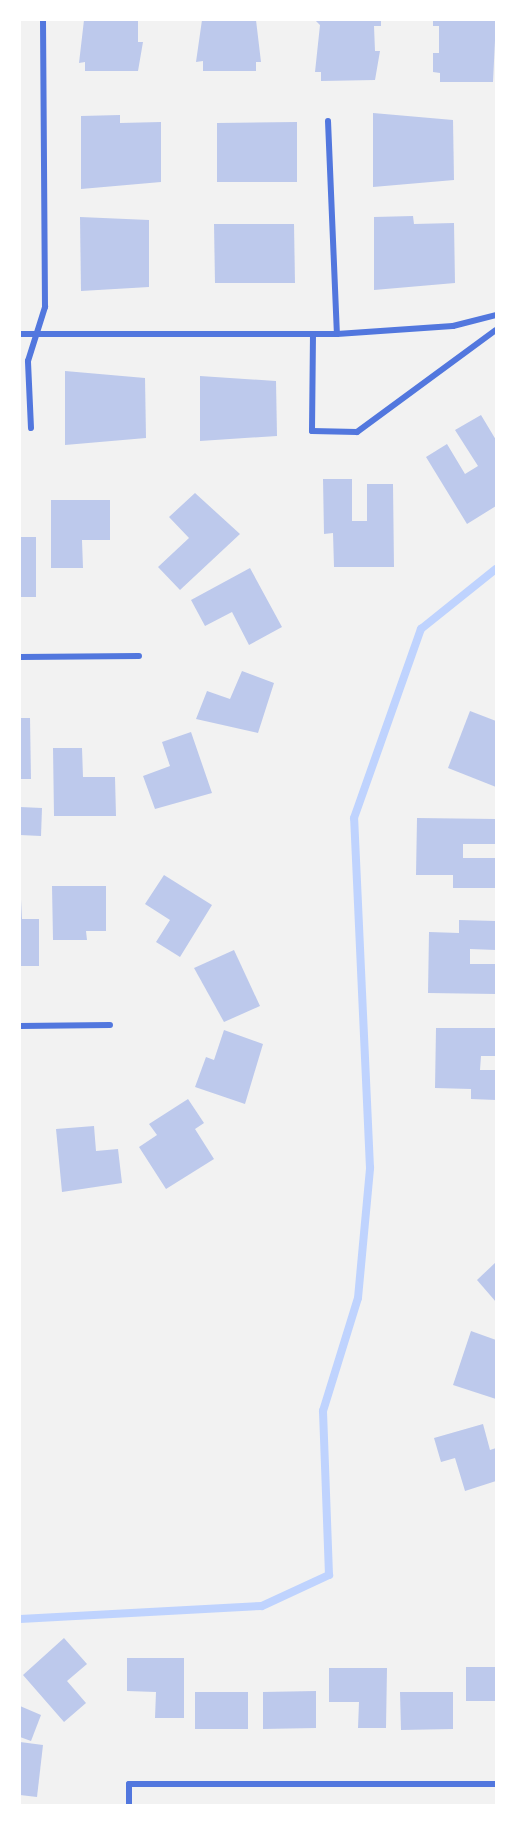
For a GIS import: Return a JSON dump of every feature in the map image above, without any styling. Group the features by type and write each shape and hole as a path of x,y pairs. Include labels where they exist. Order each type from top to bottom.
{"street":[{"path":"31,428 28,361 34,335 45,307 44,20"},
{"path":"328,121 337,334"},
{"path":"20,334 337,334 453,326 496,315"},
{"path":"313,334 312,431 357,432 496,330"},
{"path":"20,657 139,656"},
{"path":"20,1026 110,1025"},
{"path":"129,1806 129,1784 496,1784"}],"building":[{"path":"84,20 138,20 138,42 143,42 138,71 85,71 85,62 79,63"},
{"path":"202,20 256,20 261,62 256,62 256,71 203,71 203,61 196,62"},
{"path":"315,20 381,20 381,26 374,26 375,51 380,51 375,80 321,81 321,72 315,72 320,25"},
{"path":"433,20 496,20 493,82 440,82 440,73 433,72 433,53 439,53 439,26 433,26"},
{"path":"373,113 453,120 454,180 373,187"},
{"path":"120,115 120,123 161,122 161,182 81,189 81,116"},
{"path":"297,122 297,182 217,182 217,123"},
{"path":"413,216 414,224 454,223 455,283 374,290 374,217"},
{"path":"80,217 149,220 149,287 81,291"},
{"path":"214,224 294,224 295,283 215,283"},
{"path":"65,371 145,378 146,438 65,445"},
{"path":"200,376 276,381 277,436 200,441"},
{"path":"481,415 496,440 496,506 467,524 426,457 447,444 465,474 478,466 455,430"},
{"path":"323,479 352,479 352,521 367,521 367,484 393,484 394,567 334,567 333,533 324,534"},
{"path":"195,493 240,534 180,590 158,567 189,538 169,517"},
{"path":"51,500 110,500 110,540 82,540 83,568 51,568"},
{"path":"20,537 36,537 36,597 20,597"},
{"path":"250,568 282,627 249,645 232,612 205,626 191,600"},
{"path":"242,671 274,683 258,733 196,719 207,691 230,699"},
{"path":"470,711 496,721 496,787 448,768"},
{"path":"20,718 30,718 31,779 20,779"},
{"path":"191,732 212,793 155,809 143,776 170,766 162,742"},
{"path":"53,748 82,748 83,777 115,777 116,816 54,816"},
{"path":"20,807 42,808 41,836 20,835"},
{"path":"417,818 496,819 496,844 463,844 463,858 496,858 496,888 453,888 453,875 416,875"},
{"path":"164,875 212,905 180,957 156,942 170,920 145,904"},
{"path":"20,880 22,919 39,919 39,966 20,966"},
{"path":"52,886 106,886 106,931 86,931 87,940 53,940"},
{"path":"459,920 496,921 496,950 470,949 470,964 496,964 496,994 428,993 429,932 459,933"},
{"path":"234,950 260,1006 224,1022 194,968"},
{"path":"436,1028 496,1028 496,1056 481,1056 480,1070 496,1070 496,1100 471,1099 471,1089 435,1088"},
{"path":"224,1030 263,1044 245,1104 195,1087 206,1057 214,1060"},
{"path":"188,1099 204,1123 195,1129 214,1159 166,1189 139,1147 157,1135 149,1124"},
{"path":"94,1126 96,1151 118,1149 122,1183 62,1192 56,1129"},
{"path":"496,1262 496,1302 477,1280"},
{"path":"471,1331 496,1340 496,1399 453,1385"},
{"path":"483,1424 490,1450 496,1448 496,1481 465,1491 455,1458 441,1462 434,1438"},
{"path":"64,1638 87,1664 67,1681 86,1703 64,1722 23,1675"},
{"path":"127,1658 184,1658 184,1718 155,1718 156,1692 127,1691"},
{"path":"466,1667 496,1667 496,1701 466,1701"},
{"path":"329,1668 387,1668 386,1728 358,1728 359,1702 329,1702"},
{"path":"316,1691 316,1728 263,1729 263,1692"},
{"path":"195,1692 248,1692 248,1729 195,1729"},
{"path":"400,1692 453,1692 453,1729 401,1730"},
{"path":"20,1706 41,1715 31,1741 20,1737"},
{"path":"20,1742 43,1745 37,1797 20,1795"}],"waterway":[{"path":"20,1619 262,1606 329,1575 323,1411 358,1298 370,1168 354,818 421,629 496,569"}]}
